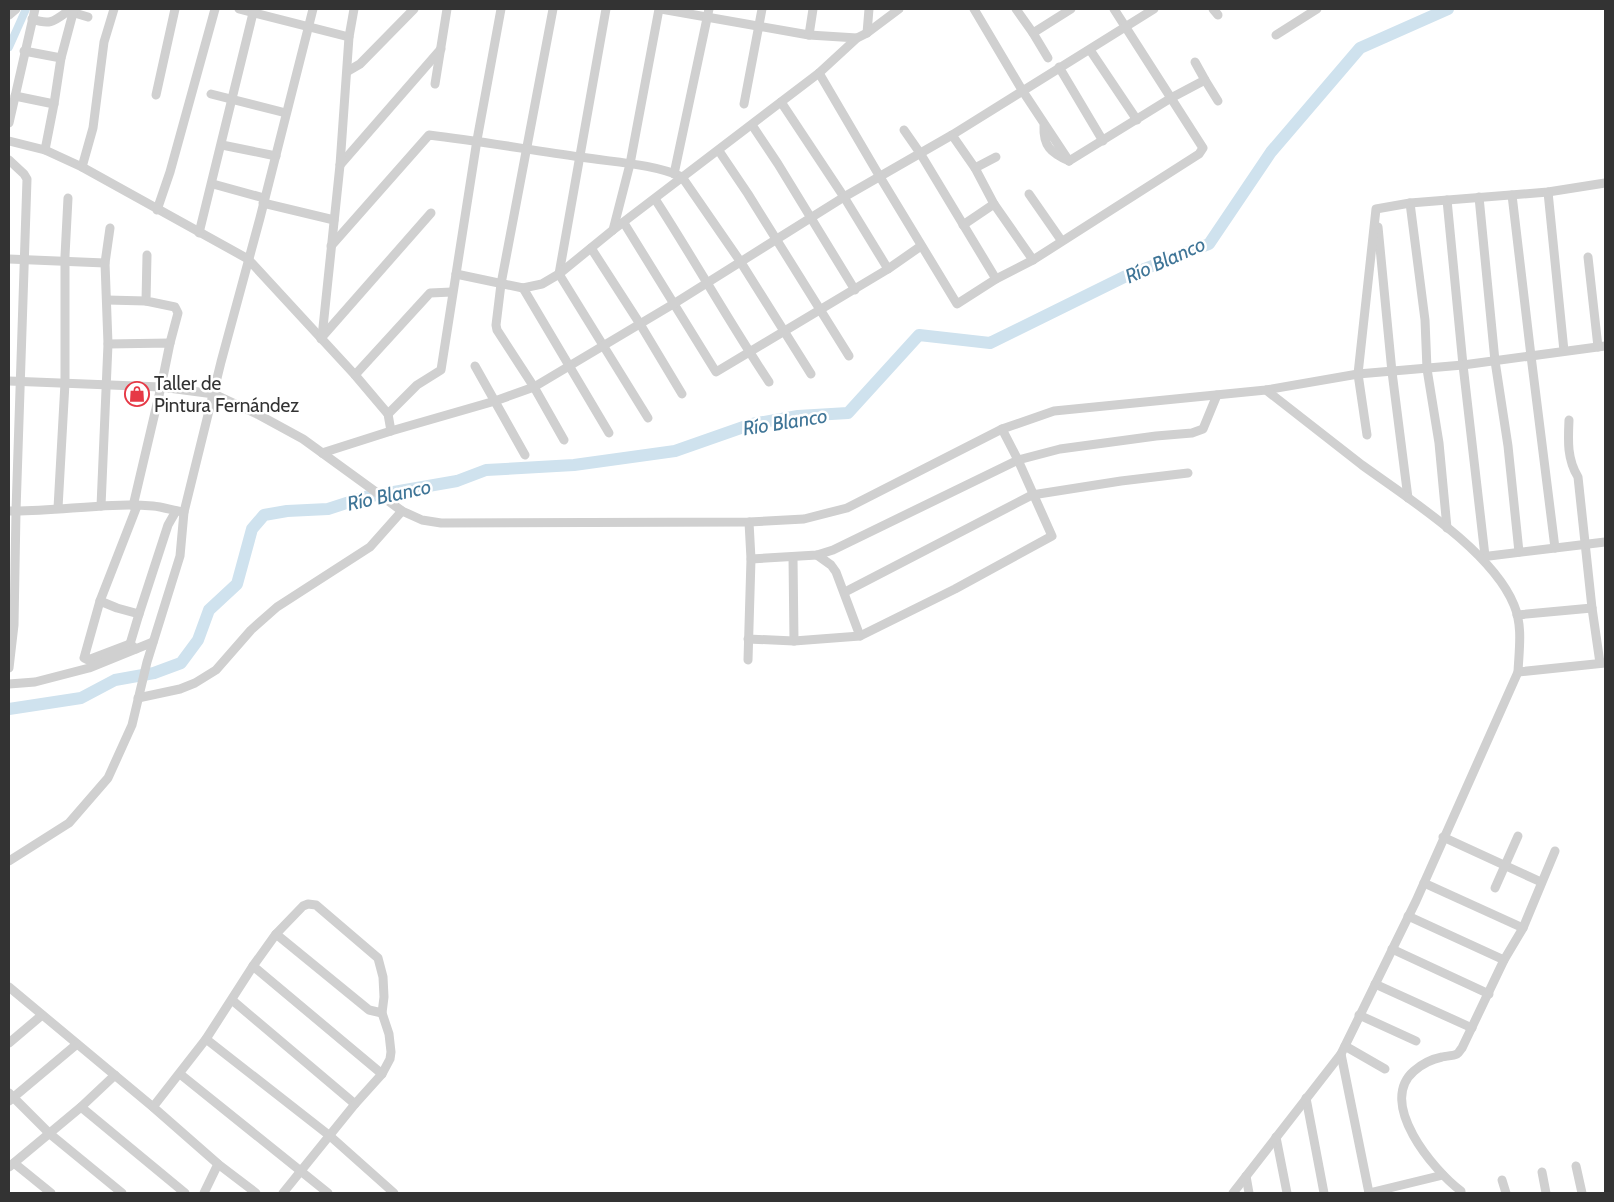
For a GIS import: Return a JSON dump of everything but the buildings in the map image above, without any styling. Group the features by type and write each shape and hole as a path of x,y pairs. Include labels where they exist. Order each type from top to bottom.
{"street":[{"path":"9,16 16,9"},
{"path":"9,123 35,9"},
{"path":"82,168 93,128 104,42 114,9"},
{"path":"156,95 175,9"},
{"path":"157,210 170,172 215,9"},
{"path":"239,9 254,10 349,37"},
{"path":"9,861 69,823 108,778 132,725 147,662 180,556 180,512 214,394 313,9"},
{"path":"321,338 340,165 349,37 354,9"},
{"path":"348,71 360,64 414,9"},
{"path":"435,84 447,9"},
{"path":"388,414 417,385 441,370 452,292 500,9"},
{"path":"552,9 501,284 496,325 497,330 534,387 564,440"},
{"path":"606,9 559,274 648,418"},
{"path":"613,230 630,164 660,9 709,13 759,26 809,35 857,38"},
{"path":"744,104 762,9"},
{"path":"809,35 813,9"},
{"path":"867,33 869,9"},
{"path":"456,274 523,288 542,284 559,274 655,199 678,176 718,150 782,102 819,73 857,38 867,33 899,9"},
{"path":"974,9 1044,126 1069,161 1171,98 1206,80"},
{"path":"1016,9 1048,58"},
{"path":"1032,33 1071,9"},
{"path":"819,73 957,304 996,279 1033,260 1061,240 1198,154 1203,148 1114,9"},
{"path":"322,453 495,401 534,387 675,303 844,197 952,135 1154,9"},
{"path":"199,233 213,184 254,10"},
{"path":"1276,36 1311,10"},
{"path":"32,19 46,23 51,22 71,11 88,17"},
{"path":"45,150 60,58 71,11"},
{"path":"678,176 709,13"},
{"path":"340,165 441,49"},
{"path":"1090,50 1137,120"},
{"path":"24,52 60,58"},
{"path":"1195,62 1218,101"},
{"path":"1059,67 1104,141"},
{"path":"211,94 286,113"},
{"path":"15,96 54,104"},
{"path":"782,102 888,269"},
{"path":"752,124 854,290"},
{"path":"904,130 920,153 996,279"},
{"path":"331,246 429,135 477,140 630,164 678,176 740,261 811,374"},
{"path":"952,135 975,168 994,204 1033,260"},
{"path":"9,141 45,150 82,168 248,259 355,375 388,414 391,431"},
{"path":"222,144 276,156"},
{"path":"718,150 777,239 849,356"},
{"path":"975,168 996,157"},
{"path":"9,160 27,179 21,381 12,511 14,625 9,668"},
{"path":"1376,209 1410,203 1548,192 1605,183"},
{"path":"213,184 264,201 334,220"},
{"path":"1548,192 1564,351"},
{"path":"1030,194 1061,240"},
{"path":"1512,195 1555,548"},
{"path":"1479,197 1495,360 1508,446 1519,552"},
{"path":"58,508 65,383 68,198"},
{"path":"655,199 769,382"},
{"path":"1446,200 1482,557"},
{"path":"1410,203 1424,320 1427,369 1439,443 1447,528"},
{"path":"963,225 994,204"},
{"path":"1376,209 1392,372 1408,498"},
{"path":"1367,435 1358,374 1376,209"},
{"path":"321,338 431,212"},
{"path":"624,223 716,372 854,290 921,246"},
{"path":"101,506 108,344 105,263 110,228"},
{"path":"591,248 682,394"},
{"path":"146,301 147,254"},
{"path":"9,381 161,387 214,394 259,415 303,439 384,499 402,511 422,520 441,523 749,522 804,519 847,508 1002,429 1054,411 1266,390 1358,374 1463,366 1495,360 1602,347 1588,257"},
{"path":"9,259 105,263"},
{"path":"523,288 609,433"},
{"path":"355,375 430,293 452,292"},
{"path":"107,300 146,301 175,307 178,313 135,506 100,602 84,658 88,660 153,642"},
{"path":"108,344 170,343"},
{"path":"475,366 525,454"},
{"path":"1233,1193 1343,1050 1424,883 1518,672 1520,635 1514,605 1503,584 1482,557 1447,528 1266,390"},
{"path":"751,559 818,555 833,550 1018,460 1060,449 1192,433 1203,429 1217,395"},
{"path":"1518,672 1603,663 1592,608 1578,477 1570,463 1569,420"},
{"path":"748,639 794,641 860,636 955,589 1052,536 1002,429"},
{"path":"844,592 1032,495 1121,480 1188,473"},
{"path":"12,511 101,506 155,506 180,512"},
{"path":"139,694 180,689 195,683 216,670 251,630 278,607 370,547 402,511"},
{"path":"133,647 139,614 168,525 180,512"},
{"path":"748,660 751,559 749,522"},
{"path":"1482,557 1605,542"},
{"path":"818,555 831,565 844,592 860,636"},
{"path":"792,557 794,641"},
{"path":"100,602 139,614"},
{"path":"1517,615 1592,608"},
{"path":"9,684 35,682 89,668 133,647"},
{"path":"1495,888 1518,836"},
{"path":"1444,837 1541,882"},
{"path":"1461,1193 1443,1175 1423,1150 1410,1129 1403,1113 1402,1092 1405,1082 1413,1072 1424,1064 1457,1054 1462,1048 1504,960 1523,928 1555,851"},
{"path":"1424,883 1523,928"},
{"path":"153,1106 206,1039 276,934 303,906 308,904 316,905 378,958 383,977 384,997 382,1013 389,1034 391,1052 390,1059 382,1074 355,1104 283,1193"},
{"path":"1408,916 1504,960"},
{"path":"276,934 369,1010 382,1013"},
{"path":"1392,949 1489,994"},
{"path":"253,966 382,1074"},
{"path":"1375,984 1472,1028"},
{"path":"9,987 153,1106 218,1164 256,1193"},
{"path":"232,1000 355,1104"},
{"path":"9,1043 42,1015"},
{"path":"1359,1015 1416,1041"},
{"path":"206,1039 330,1136 394,1193"},
{"path":"77,1044 10,1098 50,1134 122,1193"},
{"path":"1343,1050 1385,1069"},
{"path":"1343,1050 1369,1193 1443,1175"},
{"path":"180,1074 328,1193"},
{"path":"51,1193 11,1165 50,1134 115,1075"},
{"path":"1306,1098 1324,1193"},
{"path":"80,1107 185,1193"},
{"path":"1276,1137 1287,1193"},
{"path":"204,1193 218,1164"},
{"path":"1576,1166 1582,1193"},
{"path":"1542,1172 1546,1193"},
{"path":"1246,1176 1249,1193"},
{"path":"1502,1180 1506,1193"}],"waterway":[{"path":"9,47 26,9"},
{"name":"Río Blanco","path":"9,709 81,698 115,680 154,673 181,663 198,640 209,610 237,584 252,529 264,515 287,511 328,509 365,497 457,481 486,470 574,465 675,451 752,424 798,416 848,413 919,335 990,343 1126,276 1209,244 1271,152 1360,48 1448,9"}],"place":[{"name":"Taller de Pintura Fernández","path":"137,394"}]}
